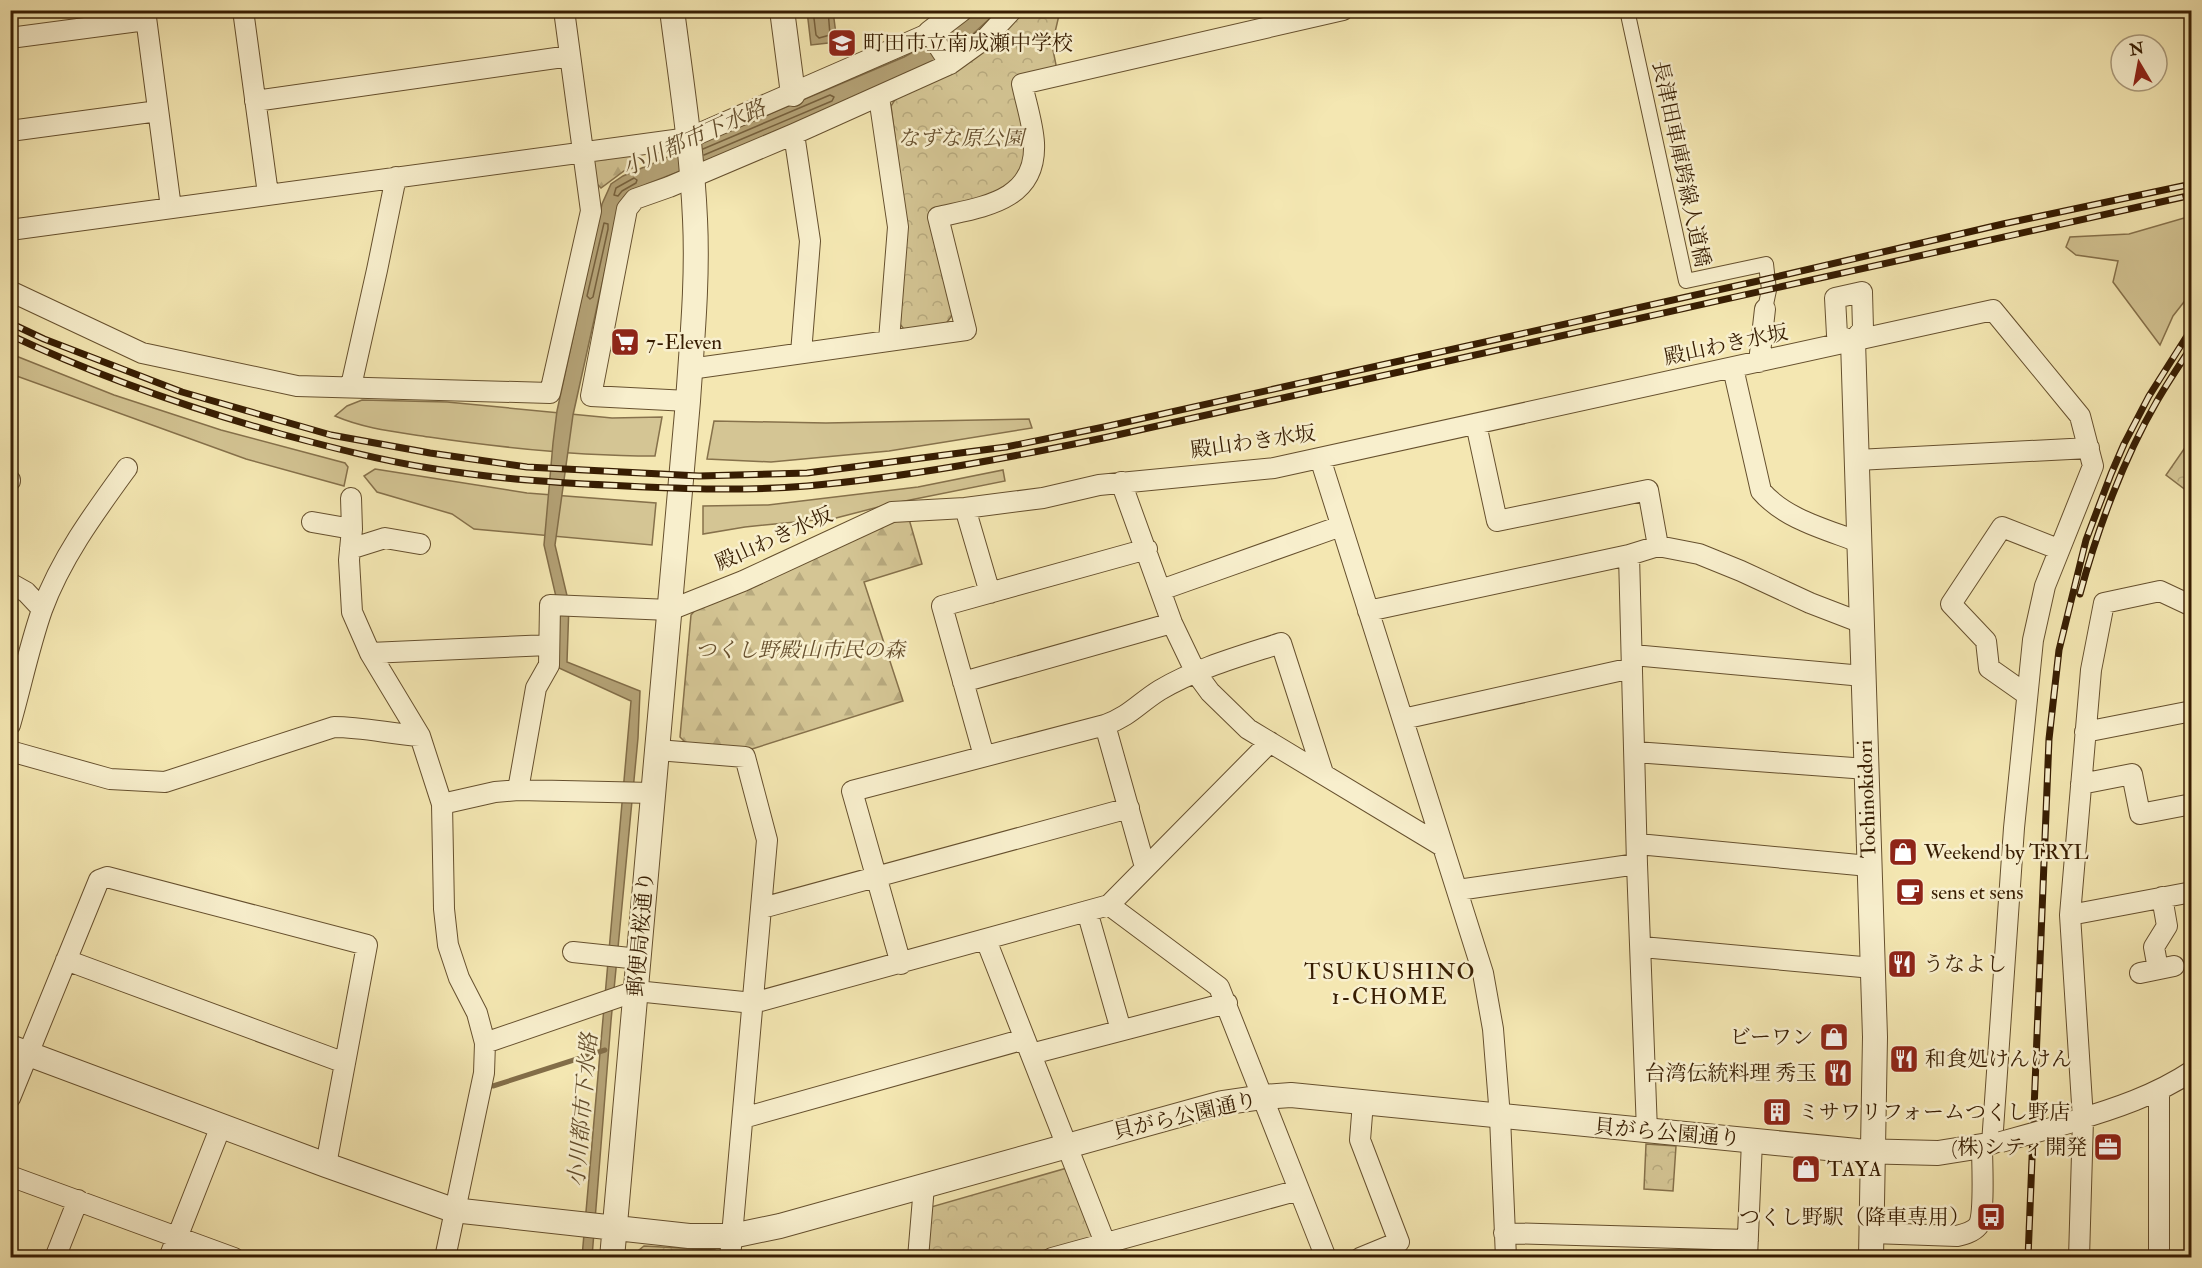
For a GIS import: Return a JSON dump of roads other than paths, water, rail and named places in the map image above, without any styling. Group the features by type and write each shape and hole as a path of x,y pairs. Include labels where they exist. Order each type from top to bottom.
{"street":[{"path":"243,10 268,194"},
{"path":"10,291 141,353 297,386 550,393 591,211 564,10"},
{"name":"郵便局桜通り","path":"612,1257 636,992 622,957 654,794 688,401 694,302 695,221 692,173 672,10"},
{"path":"782,10 793,94"},
{"path":"10,230 396,177 689,141 930,33 960,10"},
{"path":"688,401 591,396 627,209 635,199 692,173 794,134 879,97 949,62 986,38 1012,10"},
{"path":"690,369 966,330 938,218 995,203 1020,187 1024,181 1032,161 1034,143 1022,84 1343,10"},
{"name":"長津田車庫跨線人道橋","path":"1627,10 1686,281 1766,264 1769,290 1765,309"},
{"path":"10,38 145,15 171,207"},
{"path":"930,33 949,62"},
{"path":"255,101 570,56"},
{"path":"879,97 898,227 889,340"},
{"path":"10,131 158,111"},
{"path":"794,134 810,241 801,353"},
{"path":"351,386 396,177"},
{"path":"1759,362 1765,309"},
{"name":"殿山わき水坂","path":"670,610 743,580 892,512 965,508 1043,498 1099,484 1274,468 1993,310 2080,416 2089,448"},
{"name":"Tochinokidori","path":"1853,341 1875,1037 1871,1257"},
{"path":"1733,368 1761,491 1770,502 1804,521 1859,542"},
{"path":"1476,424 1497,521 1648,490 1659,546"},
{"path":"1857,460 2089,448 2093,466 2045,586 2032,640 2014,828 1992,1144 1982,1213 1976,1228 1957,1236 1872,1233"},
{"path":"1320,458 1483,973 1493,1029 1500,1117 1506,1257"},
{"path":"10,725 42,609 66,558 127,468"},
{"path":"1121,482 1172,623 1196,673 1210,692 1248,729 1443,846"},
{"path":"351,498 352,529 349,560 352,612 370,652 420,736 442,804 444,909 448,945 459,978 477,1013 485,1043 484,1073 453,1210 445,1257"},
{"path":"965,508 990,593"},
{"path":"312,522 352,529"},
{"path":"1161,590 1341,526"},
{"path":"2026,694 1989,668 1986,641 1951,604 2002,527 2058,549"},
{"path":"350,549 385,538 408,548"},
{"path":"1368,611 1629,555 1659,546 1700,554 1741,570 1810,603 1862,623"},
{"path":"984,756 942,606 1147,549"},
{"path":"1629,555 1647,1131"},
{"path":"10,583 26,592 42,609"},
{"path":"2079,1257 2070,915 2091,670 2104,603 2160,591 2192,606"},
{"path":"518,790 536,688 549,665 550,605 670,610"},
{"path":"963,682 1172,623"},
{"path":"901,964 852,791 1105,725 1129,714 1160,690 1196,673 1281,643 1323,773"},
{"path":"370,652 549,645"},
{"path":"1404,719 1632,662 1863,676"},
{"path":"2085,732 2192,711"},
{"path":"1105,725 1145,867"},
{"path":"10,751 110,779 165,782 334,727 352,727 388,734 420,736"},
{"path":"485,1043 636,992 753,1003 1108,905 1270,742"},
{"path":"657,750 745,757 768,840 731,1247"},
{"path":"1635,752 1866,769"},
{"path":"2080,784 2132,774 2140,814 2192,804"},
{"path":"442,804 495,792 518,790 654,794"},
{"path":"762,908 1129,808"},
{"path":"1638,844 1869,866"},
{"path":"1458,890 1637,864"},
{"path":"10,1098 20,1050 66,960 99,880 107,877 367,945 327,1166"},
{"path":"2070,915 2192,892"},
{"path":"2157,970 2154,947 2168,926 2162,897"},
{"path":"1108,905 1219,987 1326,1257"},
{"path":"1087,911 1121,1030"},
{"path":"986,940 1108,1250"},
{"path":"1642,947 1873,968"},
{"path":"573,952 622,957"},
{"path":"66,960 345,1063"},
{"path":"743,1118 1028,1046 1121,1030 1227,1003"},
{"name":"貝がら公園通り","path":"20,1050 327,1166 453,1210 689,1236 731,1247 780,1226 1222,1103 1263,1097 1291,1095 1874,1152 1938,1153 1992,1144"},
{"path":"1992,1144 2076,1121 2159,1090 2192,1071"},
{"path":"2159,1090 2159,1257"},
{"path":"1360,1257 1399,1242 1360,1140 1363,1102"},
{"path":"169,1257 221,1126"},
{"path":"1504,1233 1748,1249 1752,1141"},
{"path":"10,1176 234,1257"},
{"path":"918,1257 924,1186"},
{"path":"1052,1257 1108,1250 1299,1190"},
{"path":"55,1257 78,1200"}],"water":[{"path":"807,11 833,11 837,42 811,45"},
{"path":"972,11 998,11 962,44 915,72 740,148 647,184 626,196 614,230 573,415 555,545 569,604 567,662 640,691 638,738 611,1021 592,1257 582,1257 631,701 559,668 556,642 557,601 544,545 557,411 602,204 611,184 623,176 904,57 946,34"}],"waterway":[{"name":"小川都市下水路","path":"493,1086 605,1050"}],"railway":[{"path":"10,323 44,339 182,392 331,435 430,453 527,467 699,476 807,473 1006,447 1104,427 2003,224 2192,184"},
{"path":"10,335 76,364 178,402 281,434 392,461 478,475 552,482 694,489 784,488 920,472 1108,437 2192,195"},
{"path":"2028,1258 2049,739 2059,650 2086,540 2111,474 2149,396 2192,328"},
{"path":"2080,594 2103,520 2133,446 2157,401 2192,346"}],"place":[{"name":"町田市立南成瀬中学校","path":"842,43"},
{"name":"7-Eleven","path":"625,342"},
{"name":"Weekend by TRYL","path":"1903,852"},
{"name":"sens et sens","path":"1910,892"},
{"name":"うなよし","path":"1902,964"},
{"name":"ビーワン","path":"1834,1037"},
{"name":"和食処けんけん","path":"1904,1059"},
{"name":"台湾伝統料理 秀玉","path":"1838,1073"},
{"name":"ミサワリフォームつくし野店","path":"1777,1112"},
{"name":"(株)シティ開発","path":"2108,1147"},
{"name":"TAYA","path":"1806,1169"},
{"name":"つくし野駅（降車専用）","path":"1991,1217"}],"district":[{"name":"TSUKUSHINO 1-CHOME","path":"1390,984"}],"park label":[{"name":"なずな原公園","path":"961,138"},
{"name":"つくし野殿山市民の森","path":"800,650"}]}
